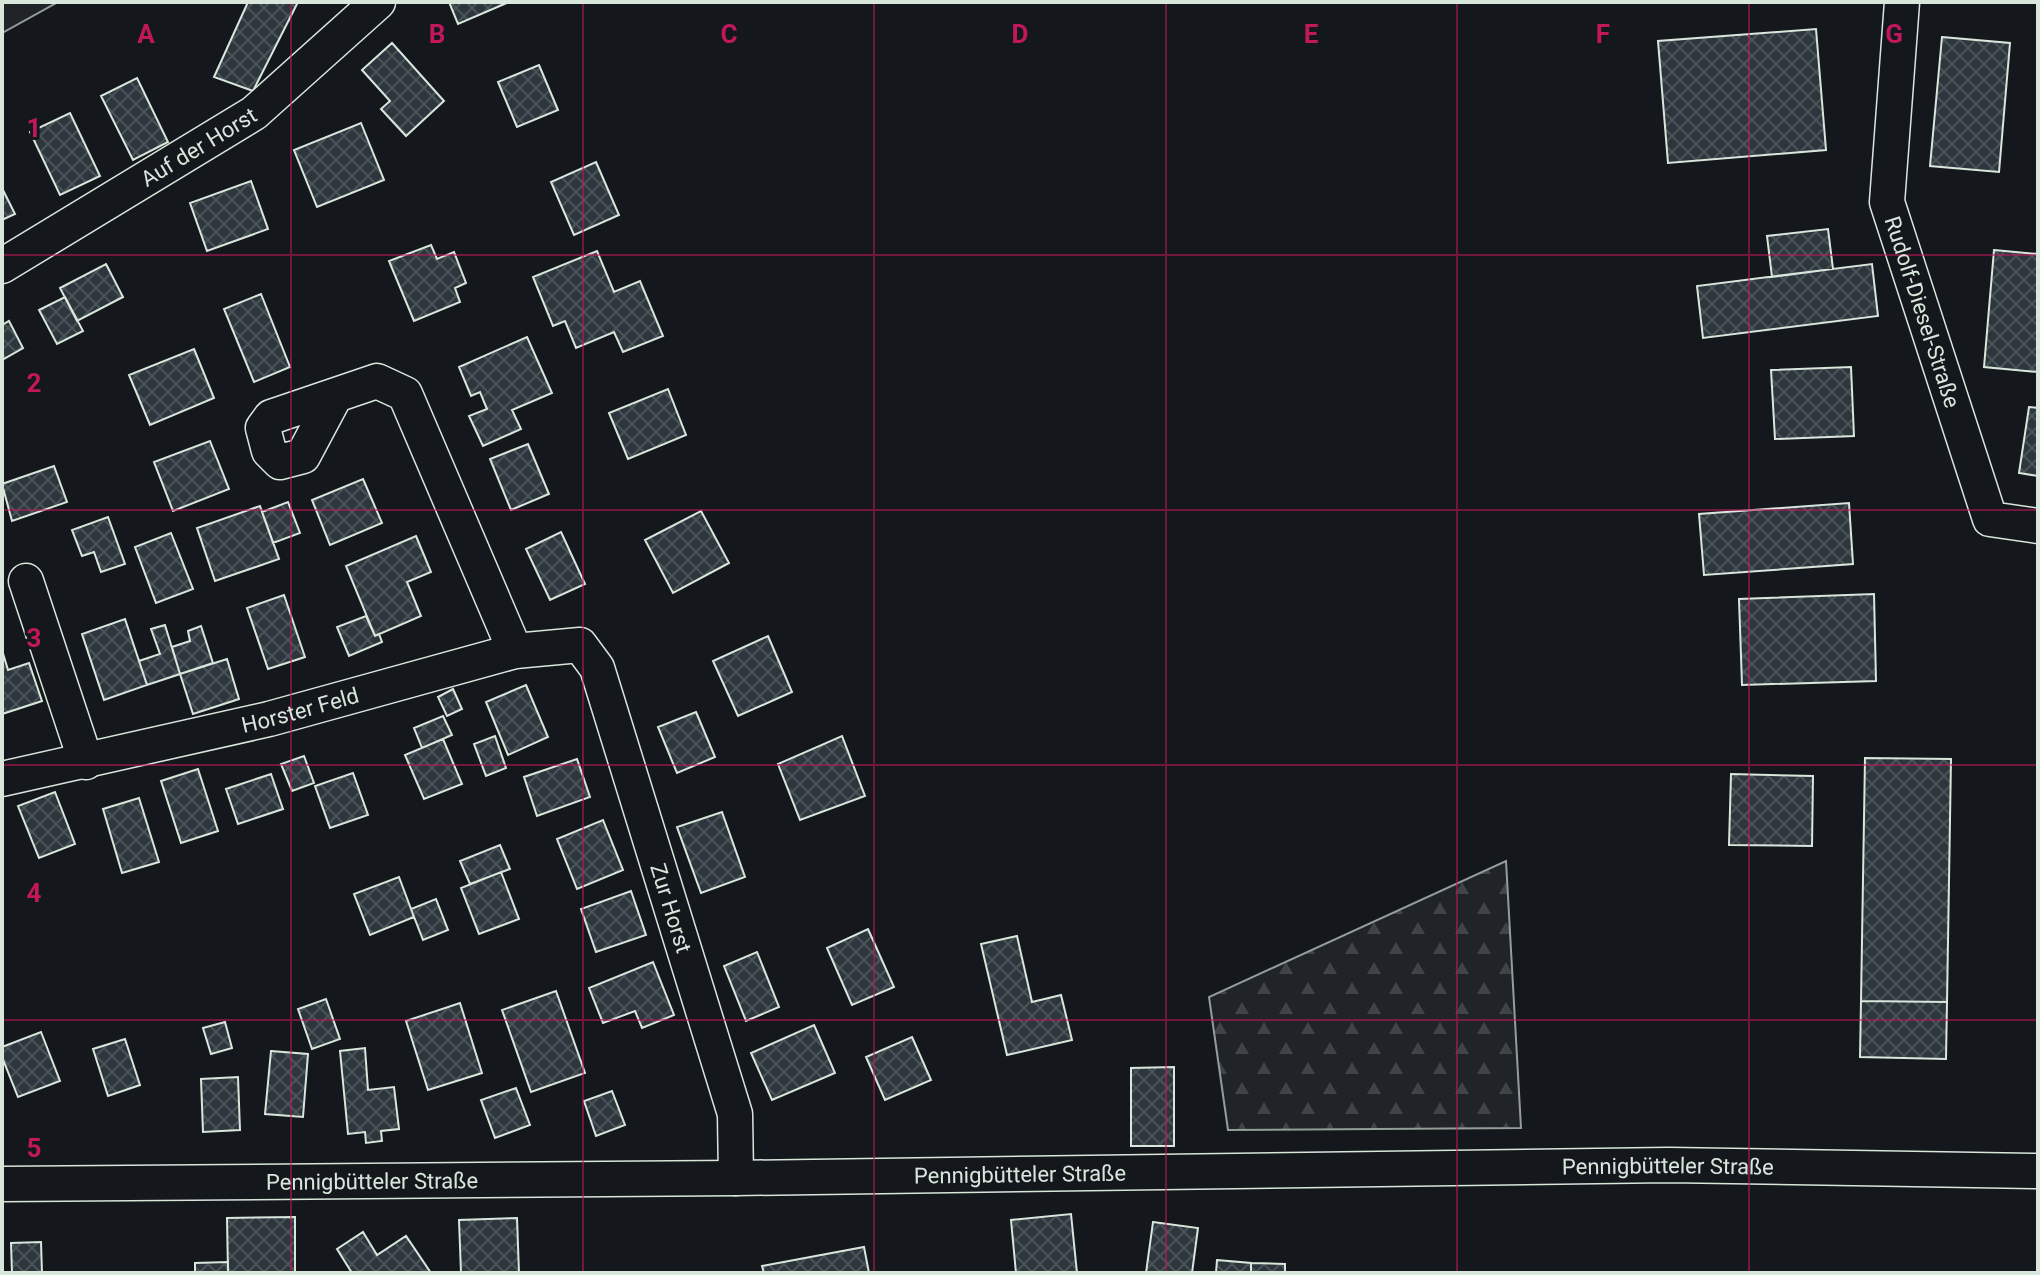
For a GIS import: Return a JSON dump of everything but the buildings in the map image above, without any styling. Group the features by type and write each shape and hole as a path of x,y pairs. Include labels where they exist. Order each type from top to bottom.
{"street":[{"name":"Auf der Horst","path":"2,266 254,113 378,2"},
{"name":"Rudolf-Diesel-Straße","path":"1902,2 1887,202 1990,519 2038,526"},
{"path":"335,396 377,381 405,394 515,651"},
{"path":"26,581 86,762"},
{"name":"Horster Feld","path":"2,779 269,719 515,651 580,645"},
{"name":"Zur Horst","path":"580,645 597,668 735,1114 736,1178"},
{"name":"Pennigbütteler Straße","path":"2,1184 1669,1165 2038,1171"}],"green space":[{"path":"2,2 58,2 2,33"},
{"path":"1506,861 1521,1128 1228,1130 1209,997"}]}
